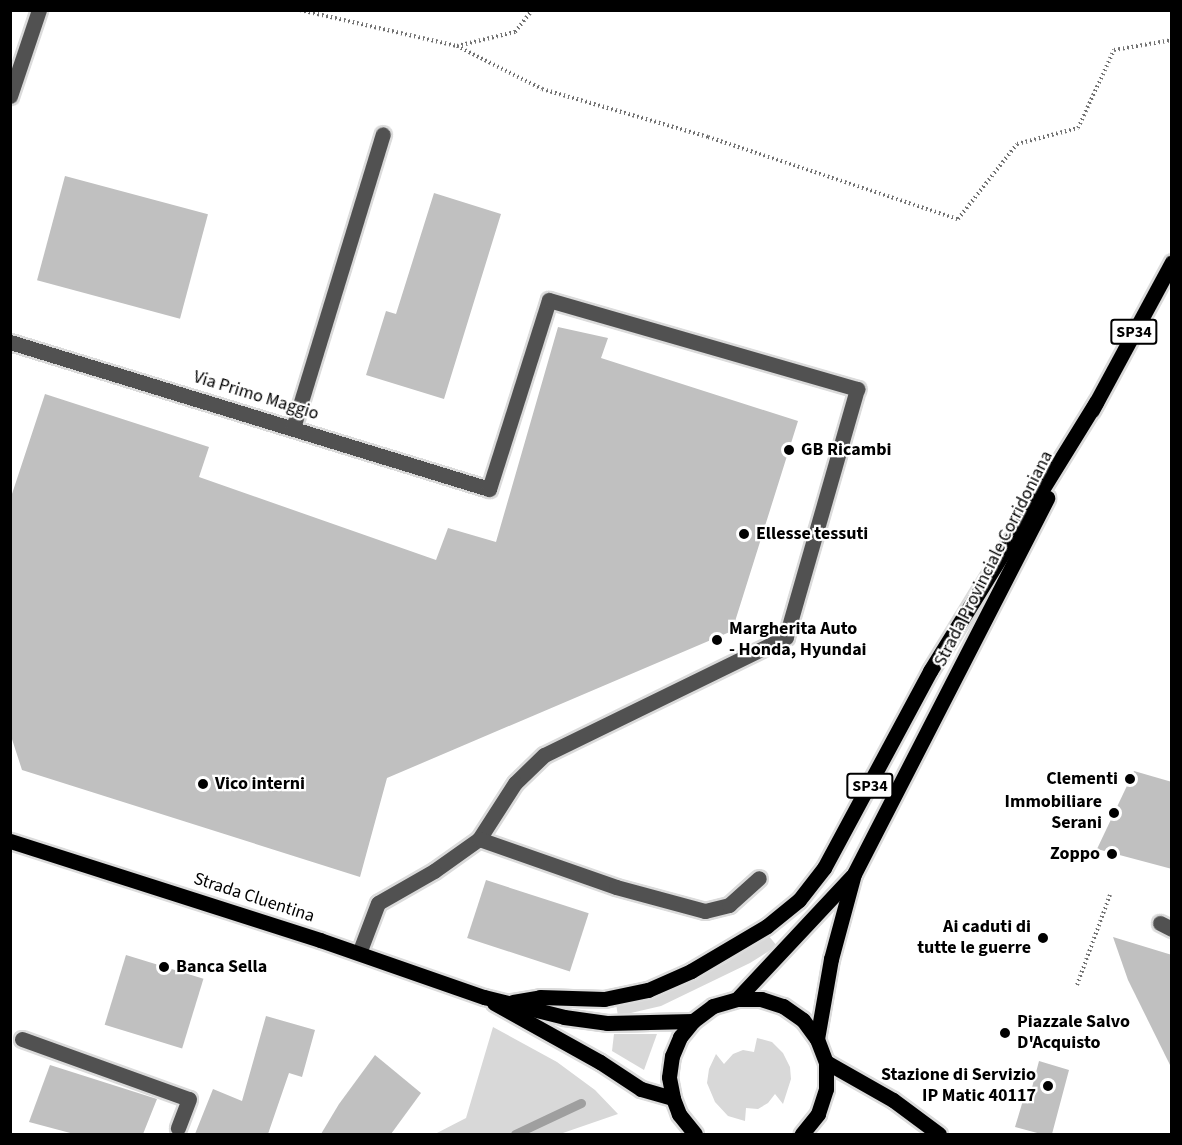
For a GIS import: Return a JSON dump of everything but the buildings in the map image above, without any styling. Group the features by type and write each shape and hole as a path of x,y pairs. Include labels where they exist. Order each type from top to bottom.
{"main road":[{"name":"Strada Provinciale Corridoniana","path":"818,1039 831,959 854,874 1097,401 1172,262"},
{"name":"SP34","path":"513,1002 540,997 604,999 648,990 691,971 767,926 799,900 824,868 930,671 1097,401"},
{"name":"Strada Cluentina","path":"10,841 359,953 484,997 513,1002 564,1017 607,1023 693,1021"},
{"name":"Strada Provinciale Corridoniana","path":"737,999 854,874"},
{"name":"Strada Cluentina","path":"484,997 600,1062 641,1089 673,1098"},
{"path":"684,1134 669,1077 672,1056 680,1037 693,1021 713,1006 737,999 760,999 783,1006 803,1020 818,1039 826,1062 826,1089 818,1114 802,1134"},
{"path":"826,1062 893,1100 939,1134"},
{"path":"679,1114 695,1134"}],"street":[{"path":"10,96 39,10"},
{"path":"293,428 383,134"},
{"name":"Via Primo Maggio","path":"10,342 489,489 549,300 857,389 786,638 543,755 514,783 479,838"},
{"path":"359,953 378,903 435,872 479,838 616,887 705,911 729,905 759,878"},
{"path":"22,1039 189,1099 178,1128"}],"path":[{"path":"300,10 457,46 542,88 708,136 958,219 1017,144 1078,128 1114,50 1172,40"},
{"path":"457,46 515,32 532,10"},
{"path":"1077,985 1110,895"}],"shaded area":[{"path":"768,935 777,946 750,963 661,1006 618,1016 616,1004 656,995 677,987 726,963"},
{"path":"493,1027 557,1062 595,1090 618,1114 560,1134 435,1134 466,1118"},
{"path":"614,1034 657,1034 644,1070 612,1051"},
{"path":"757,1038 772,1042 783,1053 790,1067 791,1079 783,1104 775,1094 768,1103 758,1109 746,1108 745,1121 728,1116 715,1102 707,1083 709,1069 716,1054 724,1064 733,1054 743,1050 754,1052"}],"waterway":[{"path":"515,1134 581,1103"}],"place":[{"name":"GB Ricambi","path":"789,450"},
{"name":"Ellesse tessuti","path":"744,534"},
{"name":"Margherita Auto - Honda, Hyundai","path":"717,640"},
{"name":"Clementi","path":"1130,779"},
{"name":"Vico interni","path":"203,784"},
{"name":"Immobiliare Serani","path":"1114,813"},
{"name":"Zoppo","path":"1112,854"},
{"name":"Ai caduti di tutte le guerre","path":"1043,938"},
{"name":"Banca Sella","path":"164,967"},
{"name":"Piazzale Salvo D'Acquisto","path":"1005,1033"},
{"name":"Stazione di Servizio IP Matic 40117","path":"1048,1086"}]}
